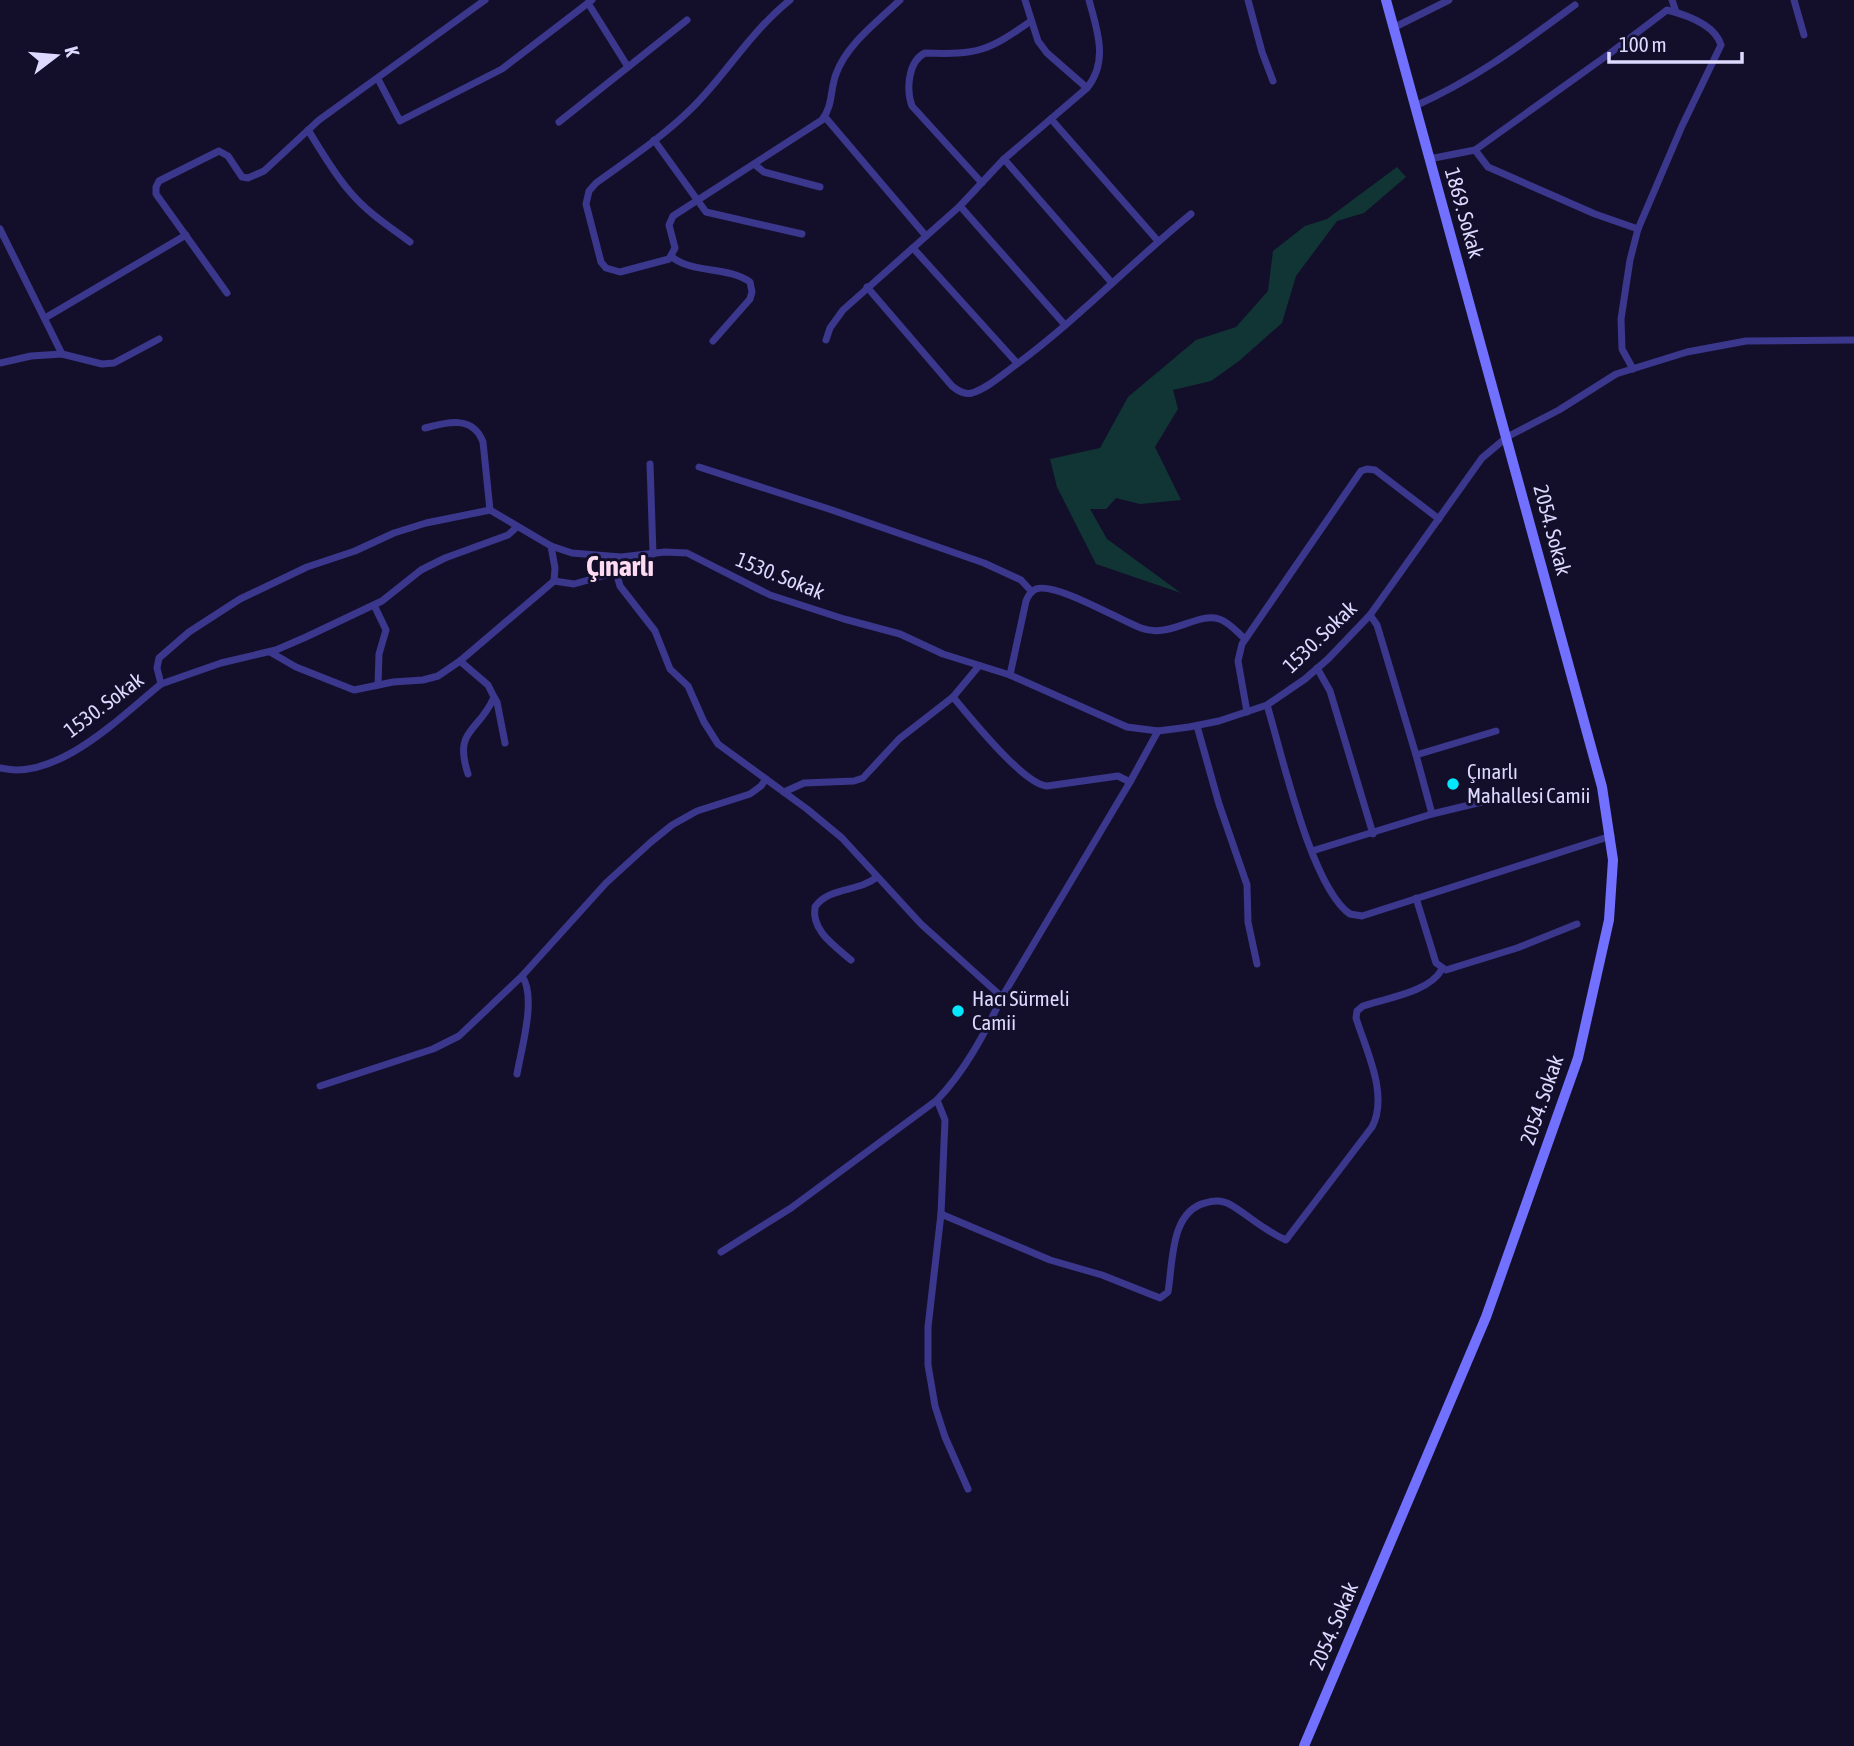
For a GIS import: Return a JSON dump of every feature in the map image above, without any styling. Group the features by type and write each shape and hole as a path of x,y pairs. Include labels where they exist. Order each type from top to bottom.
{"main road":[{"name":"1869. Sokak","path":"1386,0 1507,437"},
{"name":"2054. Sokak","path":"1304,1746 1486,1317 1578,1058 1609,920 1613,860 1602,787 1507,437"}],"street":[{"path":"228,293 156,194 159,181 219,151 228,156 239,174 245,178 264,171 308,130 485,0"},
{"path":"713,341 750,299 750,282 671,257 620,272 609,270 601,262 586,205 587,196 592,186 692,108 715,84 752,34 790,0"},
{"path":"671,257 675,248 669,222 673,216 819,123 830,107 836,75 846,56 900,0"},
{"path":"1025,0 1038,41 1087,88"},
{"path":"826,340 836,318 867,287 960,206 1004,159 1087,88 1098,68 1100,43 1090,0"},
{"path":"1248,0 1273,81"},
{"path":"1393,28 1449,0"},
{"path":"1672,0 1675,12"},
{"path":"1794,0 1804,35"},
{"path":"378,79 400,121 502,69 590,2 628,67"},
{"path":"1415,106 1454,89 1493,65 1575,5"},
{"path":"1429,159 1475,150 1667,10 1689,16 1718,36 1721,45 1682,126 1638,229 1630,260 1621,319 1622,349 1633,369"},
{"path":"559,122 687,20"},
{"path":"982,183 912,106 909,91 914,64 917,58 925,53 983,50 1031,21"},
{"path":"825,117 926,236"},
{"path":"1051,119 1157,241"},
{"path":"308,130 330,166 353,195 410,242"},
{"path":"654,140 696,201 709,214 802,233"},
{"path":"1475,150 1488,167 1595,214 1638,229"},
{"path":"1004,159 1112,283"},
{"path":"754,164 764,172 820,187"},
{"path":"960,206 1065,325"},
{"path":"867,287 959,391 974,392 989,384 1065,325 1157,241 1191,214"},
{"path":"0,229 62,354"},
{"path":"45,318 186,235"},
{"path":"914,248 1017,363"},
{"path":"0,363 31,356 62,354 114,363 159,339"},
{"name":"1530. Sokak","path":"0,768 13,771 34,769 79,749 161,684 157,668 159,658 189,632 240,600 307,567 355,551 394,533 426,523 490,510 551,546 572,553 612,557 665,552 687,553 771,595 900,634 943,654 1010,675 1127,727 1158,731 1197,726 1267,705 1317,668 1370,615 1482,458 1507,437 1559,410 1616,374 1696,350 1746,341 1854,340"},
{"path":"425,428 456,422 470,425 478,432 483,442 490,510"},
{"path":"650,464 653,554"},
{"path":"699,467 984,563 1021,580 1032,592"},
{"path":"1247,712 1238,661 1240,649 1361,471 1374,470 1439,519"},
{"path":"161,684 220,663 269,652 306,637 393,594 421,570 445,558 508,535 517,527"},
{"path":"269,652 296,667 354,690 438,676 460,661 554,581 555,568 551,546"},
{"path":"612,557 620,586 655,631 670,670 688,686 704,722 718,744 842,838 921,924 1002,997"},
{"path":"554,581 574,584 617,572"},
{"path":"1010,675 1026,601 1032,592 1040,588 1053,590 1149,631 1164,631 1210,618 1220,619 1245,639"},
{"path":"374,605 386,630 379,654 379,685"},
{"path":"1370,615 1377,625 1432,814"},
{"path":"460,661 488,685 497,702 505,743"},
{"path":"784,792 804,783 863,778 899,739 953,697 978,667"},
{"path":"1317,668 1330,691 1373,834"},
{"path":"468,774 461,747 467,733 484,714 494,697"},
{"path":"953,697 988,739 1040,785 1118,776 1130,782"},
{"path":"1267,705 1312,851 1325,884 1337,902 1350,914 1362,916 1611,836"},
{"path":"1197,726 1247,885 1248,922 1257,964"},
{"path":"721,1252 802,1200 937,1100 948,1088 990,1022 1002,997 1158,731"},
{"path":"1416,755 1496,731"},
{"path":"320,1086 451,1041 523,976 606,883 651,842 672,825 697,811 750,794 766,779"},
{"path":"1312,851 1432,814 1519,793"},
{"path":"851,960 825,937 817,926 814,918 815,907 826,896 863,886 877,877"},
{"path":"1416,898 1434,959 1442,969"},
{"path":"1442,969 1453,969 1577,924"},
{"path":"941,1214 1050,1260 1102,1275 1160,1298 1168,1292 1180,1224 1190,1211 1200,1204 1216,1201 1226,1203 1286,1240 1372,1128 1378,1114 1379,1093 1356,1018 1357,1011 1363,1006 1425,986 1436,978 1442,969"},
{"path":"517,1074 529,991 523,976"},
{"path":"937,1100 945,1120 941,1214 928,1327 928,1365 944,1437 968,1489"}],"green space":[{"path":"1397,167 1406,177 1364,213 1337,221 1296,276 1282,323 1239,361 1211,381 1173,390 1178,409 1155,447 1181,500 1140,504 1116,498 1106,509 1090,509 1107,539 1181,593 1096,564 1057,487 1050,459 1100,448 1128,397 1196,340 1236,327 1268,291 1273,251 1305,226 1327,219"}],"place":[{"name":"Çınarlı Mahallesi Camii","path":"1453,784"},
{"name":"Hacı Sürmeli Camii","path":"958,1011"}],"district":[{"name":"Çınarlı","path":"620,566"}]}
